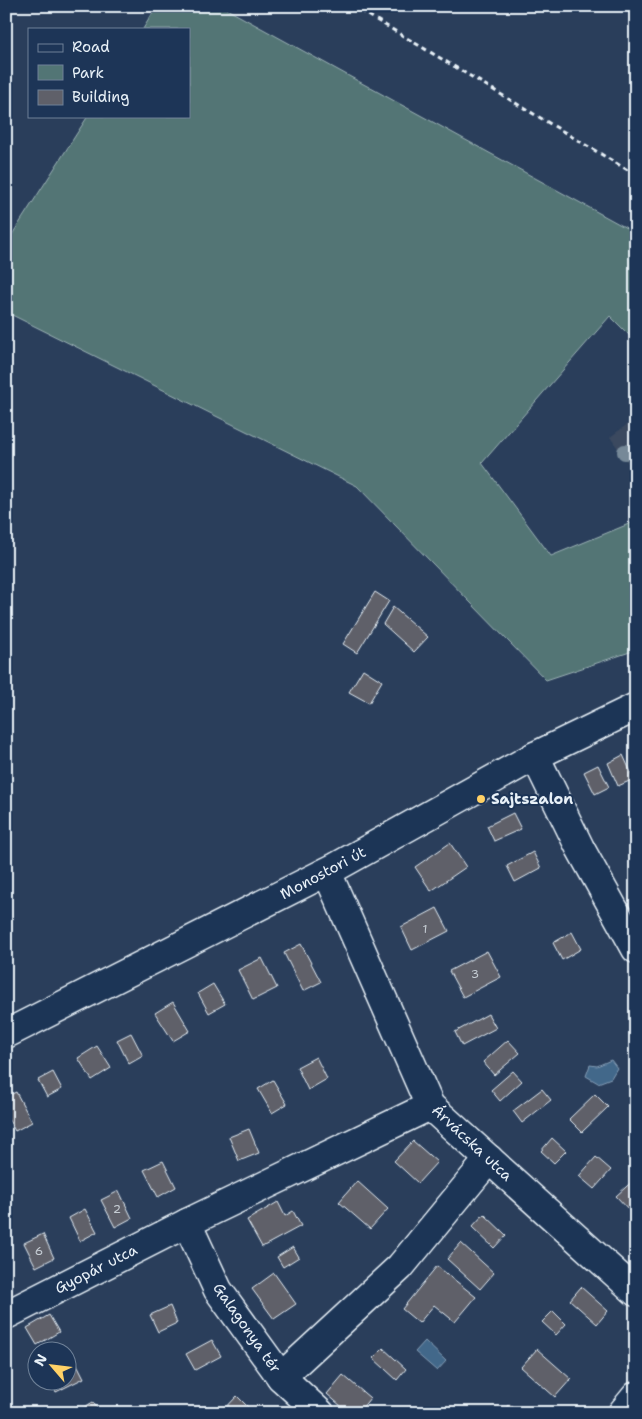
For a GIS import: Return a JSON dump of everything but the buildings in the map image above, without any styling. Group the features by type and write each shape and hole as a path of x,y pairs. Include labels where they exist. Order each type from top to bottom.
{"street":[{"name":"Monostori út","path":"6,1034 327,872 535,756 636,707"},
{"path":"535,756 580,848 636,949"},
{"name":"Árvácska utca","path":"327,872 430,1106 636,1292"},
{"path":"186,1224 430,1106"},
{"name":"Galagonya tér","path":"186,1224 218,1290 281,1377 400,1267 489,1159"},
{"name":"Gyopár utca","path":"6,1315 186,1224"},
{"path":"281,1377 320,1413"},
{"path":"622,1413 636,1396"}],"path":[{"path":"353,6 636,175"}],"shaded area":[{"path":"636,418 636,475 610,437"},
{"path":"611,1060 617,1068 611,1078 598,1083 586,1076 590,1065 597,1066"},
{"path":"425,1341 446,1361 437,1371 415,1352"}],"green space":[{"path":"157,6 221,6 636,235 636,342 610,316 482,463 551,556 636,521 636,650 546,680 357,486 6,312 6,244 87,118 190,118 190,28 144,28"}],"place":[{"name":"Sajtszalon","path":"481,799"}]}
